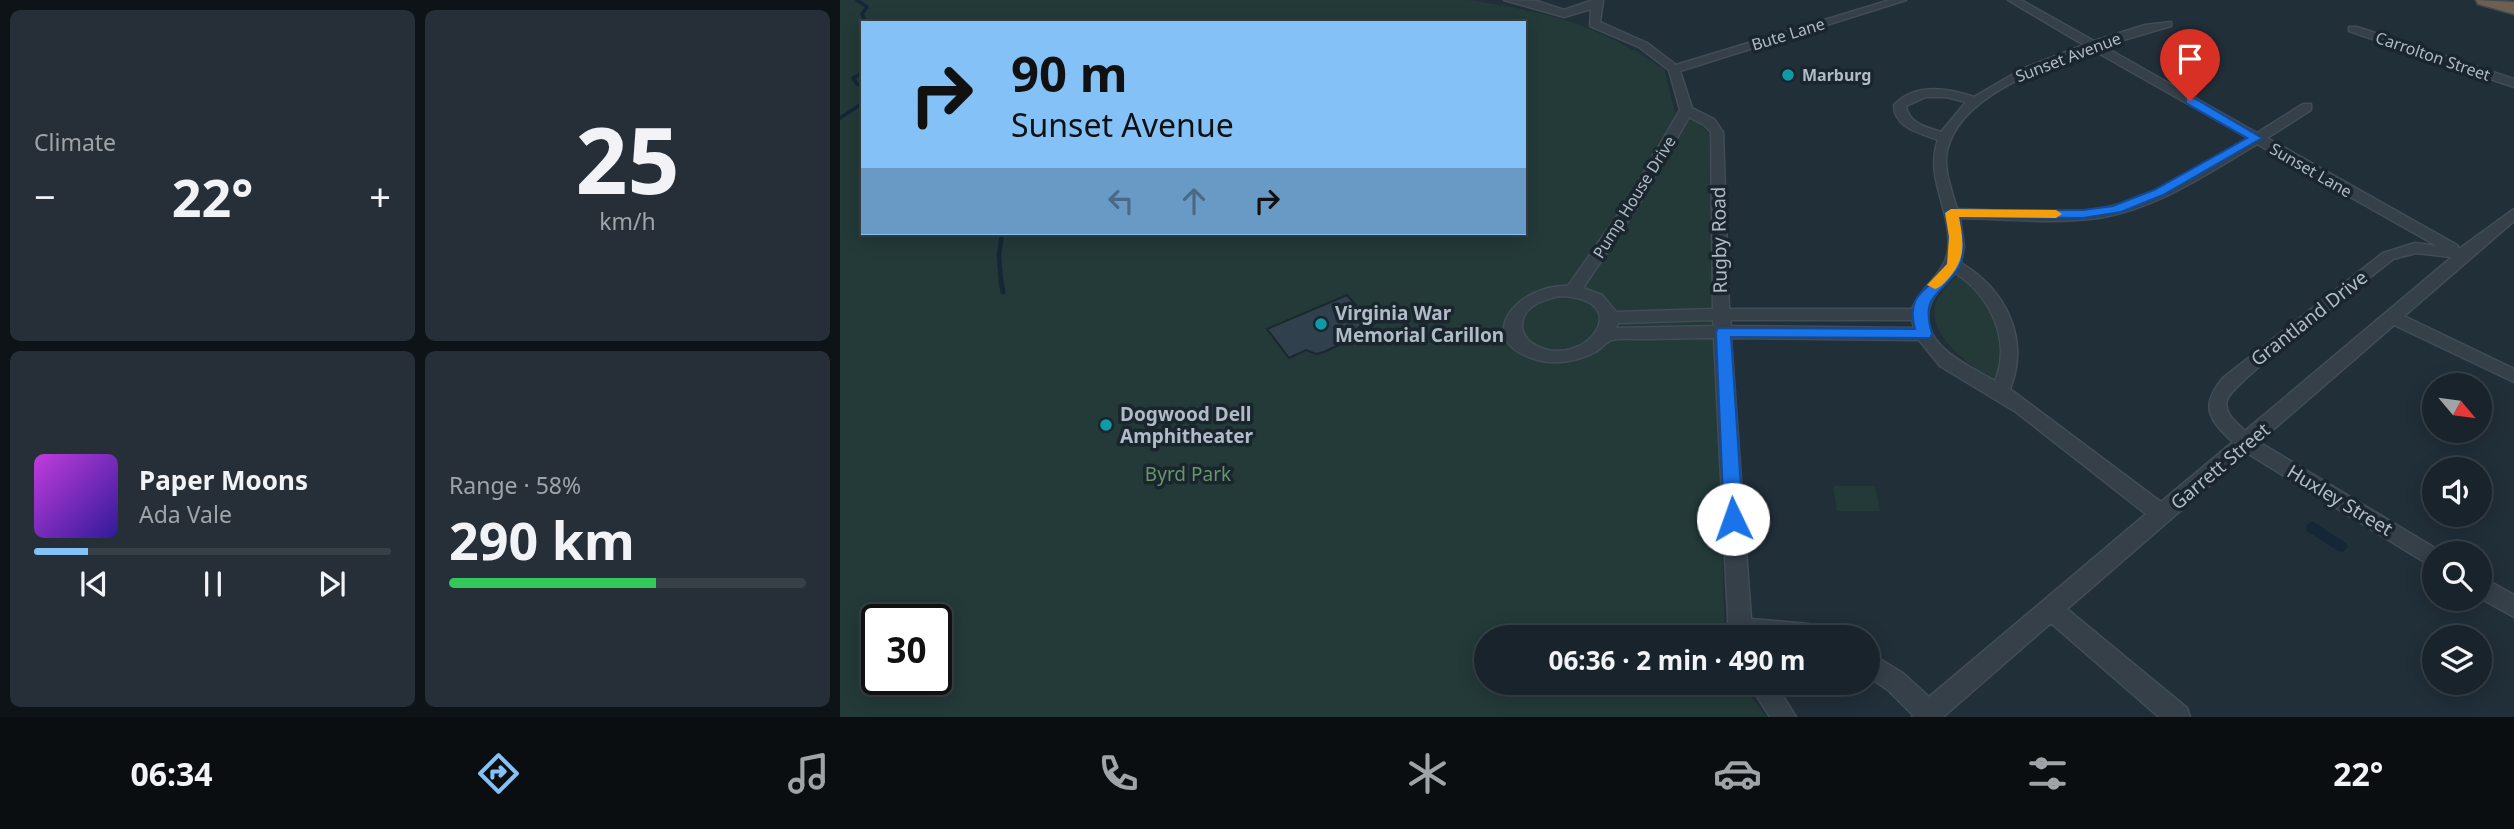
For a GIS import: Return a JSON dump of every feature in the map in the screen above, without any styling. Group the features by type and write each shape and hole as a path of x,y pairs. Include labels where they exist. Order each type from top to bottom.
{"highway":[{"path":"2485,0 2514,8"}],"street":[{"path":"1509,0 1537,4 1564,14 1598,1"},
{"name":"Bute Lane","path":"1674,69 1901,0"},
{"name":"Sunset Lane","path":"2013,0 2464,254"},
{"path":"1598,1 1594,24 1643,45 1674,69 1686,110"},
{"name":"Sunset Avenue","path":"1943,137 1961,111 2020,74 2149,27 2167,24"},
{"name":"Carrolton Street","path":"2353,29 2514,83"},
{"path":"1974,101 1948,93 1920,93 1908,98 1900,106 1900,112 1911,126 1943,137 1940,166 1943,192 1956,237 1954,265 1927,292 1919,315 1924,334 1934,349 1948,361 2000,391 2162,514"},
{"path":"1951,213 2083,214 2116,209 2159,192 2307,107"},
{"name":"Pump House Drive","path":"1573,291 1626,216 1661,160 1686,110"},
{"name":"Rugby Road","path":"1686,110 1709,122 1717,132 1723,323 1740,625"},
{"name":"Garrett Street","path":"1926,715 2514,213"},
{"name":"Grantland Drive","path":"2246,443 2218,413 2216,400 2223,387 2388,256 2415,248 2464,254"},
{"path":"1954,265 1965,271 1992,299 2008,333 2009,368 2000,391"},
{"path":"1608,326 1601,302 1573,291 1544,294 1520,307 1513,316 1511,326 1518,344 1530,352 1560,356 1589,349 1608,326 1919,315"},
{"path":"2393,318 2514,376"},
{"path":"1723,323 1924,334"},
{"name":"Huxley Street","path":"2246,443 2422,551"},
{"path":"2492,593 2514,607"},
{"path":"2051,609 2178,717"},
{"path":"1880,671 1896,682 1926,715"},
{"path":"1769,695 1784,717"}],"green space":[{"name":"Byrd Park","path":"840,0 1469,0 1571,22 1616,41 1664,69 1675,112 1695,120 1709,133 1725,625 1474,625 1474,695 1750,695 1767,717 840,717"},
{"path":"1960,273 1984,299 2002,332 2005,355 1996,382 1953,349 1944,338 1934,315 1938,299"},
{"path":"1833,486 1875,486 1880,511 1837,511"}],"water":[{"path":"2312,521 2348,547 2343,552 2338,551 2307,531 2306,526"}],"building":[{"name":"Virginia War Memorial Carillon","path":"1347,295 1370,321 1359,327 1353,338 1324,352 1316,354 1306,350 1289,358 1267,329"}],"waterway":[{"path":"857,0 867,7 862,14 865,21"},
{"path":"861,74 853,78 861,85"},
{"path":"840,118 861,104"},
{"path":"1001,283 999,255 1002,235"},
{"path":"1001,281 1003,292"}],"slow traffic":[{"path":"1935,285 1954,265 1956,237 1951,213 2056,214"}],"place":[{"name":"Marburg","path":"1788,75"},
{"name":"Virginia War Memorial Carillon","path":"1321,324"},
{"name":"Dogwood Dell Amphitheater","path":"1106,425"}],"route":[{"path":"1733,519 1723,332 1924,334 1919,315 1922,302 1927,292 1954,265 1956,237 1951,213 2083,214 2116,209 2159,192 2256,138 2190,101"}]}
